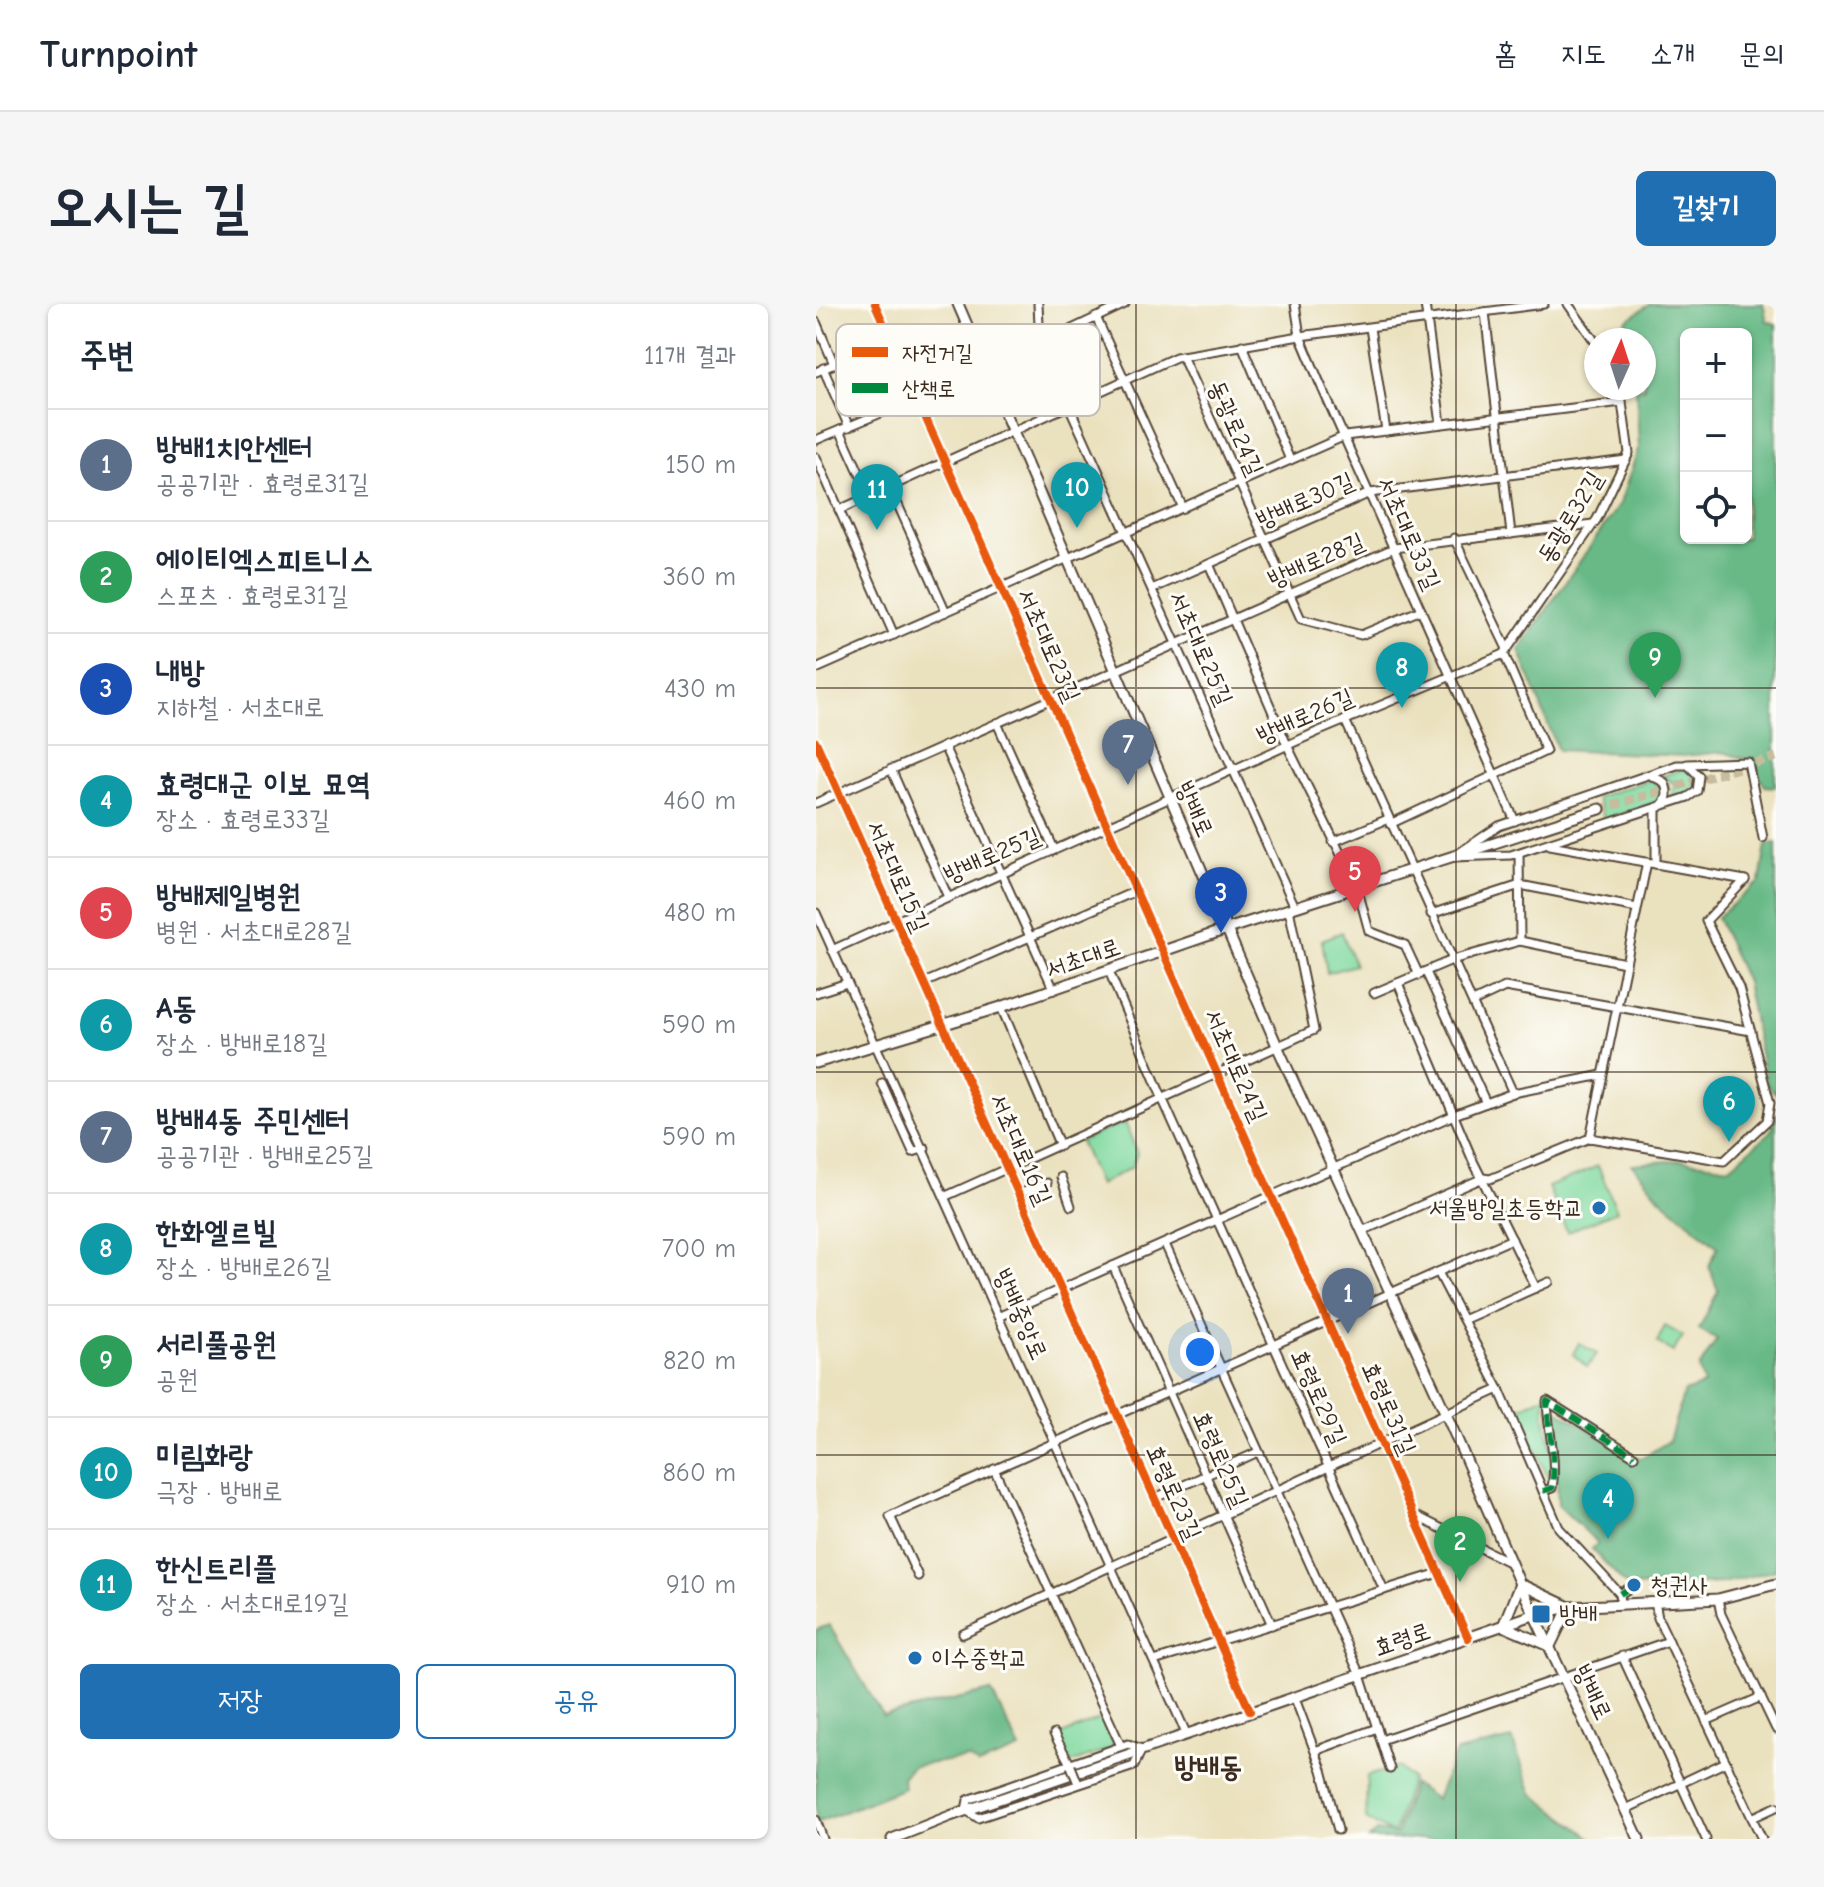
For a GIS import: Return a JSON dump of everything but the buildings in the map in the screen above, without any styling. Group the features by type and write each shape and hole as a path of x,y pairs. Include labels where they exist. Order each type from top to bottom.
{"main road":[{"name":"방배로","path":"958,304 967,324"},
{"name":"방배로","path":"1007,416 1168,799 1278,1048 1639,1839"},
{"name":"서초대로","path":"816,1063 944,1026 1227,929 1600,809"},
{"path":"1520,1584 1569,1607 1550,1646 1503,1626 1520,1584"},
{"name":"효령로","path":"892,1839 1186,1733 1536,1614 1621,1599 1655,1602 1718,1599 1776,1584"}],"street":[{"name":"서초대로23길","path":"875,304 884,324"},
{"path":"1038,304 1039,324"},
{"path":"1081,324 1125,304"},
{"name":"서초대로33길","path":"1295,304 1300,336 1515,821"},
{"path":"1425,304 1441,424"},
{"path":"1100,392 1182,356 1300,336 1544,304"},
{"path":"1568,304 1585,328"},
{"path":"1485,312 1511,534"},
{"path":"1096,317 1099,324"},
{"path":"816,322 834,364 820,370 836,407"},
{"path":"1100,326 1183,508"},
{"path":"1370,328 1386,431"},
{"path":"1242,345 1290,460"},
{"name":"동광로24길","path":"1182,356 1287,594 1301,619 1361,635 1421,610"},
{"path":"816,669 1345,436 1622,402"},
{"name":"동광로32길","path":"1505,651 1593,524 1626,460 1629,453 1622,402"},
{"path":"840,416 870,496"},
{"path":"816,440 874,416"},
{"name":"서초대로23길","path":"925,416 1164,951"},
{"path":"839,510 1047,416"},
{"name":"서초대로25길","path":"1073,416 1234,769 1292,908 1314,1030 1278,1048"},
{"path":"816,457 894,635"},
{"name":"방배로30길","path":"1152,589 1370,493 1626,460"},
{"path":"890,487 946,612"},
{"name":"방배로28길","path":"816,803 1394,548 1454,538 1593,524"},
{"path":"1333,842 1389,821 1546,751 1454,538"},
{"path":"1209,564 1287,745 1357,887 1369,931 1405,945 1486,1103"},
{"name":"방배로26길","path":"1168,799 1505,651"},
{"path":"1345,720 1513,1093"},
{"path":"997,723 1054,849"},
{"name":"서초대로15길","path":"816,742 944,1026"},
{"path":"944,746 1054,990"},
{"path":"1683,764 1748,762 1763,838"},
{"name":"서초대로","path":"1683,764 1697,771 1700,781 1697,791 1656,809 1519,853 1453,857 1499,826 1683,764"},
{"path":"891,769 948,897"},
{"path":"1590,1138 1637,908 1652,863 1656,809 1667,798 1667,787 1656,776 1645,777"},
{"name":"방배로25길","path":"832,950 1168,799"},
{"path":"1362,1231 1483,1178 1490,1179 1590,1138 1724,1161 1767,1121 1770,1103 1739,988 1706,921 1745,880 1548,844"},
{"path":"1519,853 1520,941"},
{"path":"1431,914 1520,885 1637,908"},
{"path":"924,983 1136,891"},
{"name":"방배중앙로","path":"816,913 925,1148 1186,1733"},
{"path":"1374,993 1452,960 1520,941 1625,963"},
{"name":"서초대로24길","path":"1164,951 1272,1195"},
{"name":"효령로29길","path":"1109,971 1163,1100 1384,1590"},
{"path":"816,993 847,983"},
{"path":"1398,983 1454,1115 1536,1288"},
{"path":"1473,1002 1505,987 1751,1031"},
{"path":"1001,1007 1060,1146"},
{"name":"서초대로16길","path":"944,1026 1062,1289"},
{"path":"946,1196 1278,1048"},
{"path":"1000,1316 1454,1115 1513,1093 1602,1075"},
{"path":"882,1083 913,1152 925,1148"},
{"name":"서초대로16길","path":"1061,1177 1071,1206"},
{"name":"서초대로16길","path":"1019,1194 1047,1183"},
{"name":"효령로31길","path":"1272,1195 1468,1638"},
{"path":"918,1576 890,1516 1512,1239"},
{"path":"1165,1244 1360,1675 1390,1769"},
{"name":"효령로25길","path":"1113,1266 1272,1625"},
{"path":"1438,1272 1499,1389 1559,1528 1621,1599 1634,1585"},
{"path":"1465,1319 1549,1282"},
{"name":"효령로23길","path":"1062,1289 1250,1711"},
{"path":"963,1634 1499,1389"},
{"path":"1543,1491 1552,1488 1555,1467 1547,1401 1634,1456"},
{"name":"효령로23길","path":"1155,1498 1258,1452"},
{"path":"994,1469 1121,1746"},
{"path":"1414,1515 1511,1563"},
{"path":"1154,1661 1439,1573"},
{"path":"1718,1599 1721,1614 1776,1729"},
{"path":"1655,1602 1658,1618 1762,1839"},
{"path":"1381,1740 1669,1641"},
{"path":"1622,1656 1706,1839"},
{"path":"1294,1696 1315,1751 1338,1830"},
{"path":"1706,1721 1761,1697"},
{"path":"1315,1751 1377,1728"},
{"path":"1054,1734 1078,1782"},
{"name":"효령로","path":"1132,1744 1142,1749 1134,1766 1078,1782 978,1818 966,1810 968,1800 1121,1746 1132,1744"},
{"path":"1626,1809 1726,1762"},
{"path":"1752,1818 1776,1807"},
{"path":"816,1823 823,1839"}],"green space":[{"path":"1650,304 1763,304 1767,321 1776,324 1775,787 1765,786 1751,761 1723,752 1684,756 1558,750 1519,650 1620,503 1639,447 1637,400 1656,400 1656,328 1629,328 1626,321"},
{"path":"1683,769 1693,774 1695,785 1690,791 1670,799 1675,784 1662,776"},
{"path":"1650,780 1662,788 1657,802 1604,820 1596,797"},
{"path":"1776,843 1776,1094 1766,1083 1746,982 1717,917 1760,882 1766,845"},
{"path":"1342,932 1355,965 1327,973 1322,940"},
{"path":"1776,1113 1776,1570 1723,1583 1628,1587 1592,1549 1598,1543 1558,1505 1549,1405 1632,1456 1642,1458 1669,1441 1684,1392 1704,1385 1699,1368 1717,1339 1699,1329 1718,1291 1709,1266 1718,1247 1660,1198 1632,1164 1681,1160 1730,1167 1771,1132"},
{"path":"1125,1122 1137,1153 1132,1167 1099,1185 1080,1141"},
{"path":"1598,1166 1617,1211 1567,1232 1548,1187"},
{"path":"1665,1326 1683,1336 1673,1352 1657,1342"},
{"path":"1579,1343 1597,1354 1587,1367 1573,1354"},
{"path":"1547,1395 1545,1416 1553,1461 1549,1480 1518,1409"},
{"path":"829,1625 883,1716 991,1691 1020,1749 978,1765 968,1758 913,1766 902,1777 904,1788 816,1823 816,1630"},
{"path":"1102,1718 1115,1747 1071,1763 1057,1737"},
{"path":"1512,1739 1532,1793 1593,1839 1369,1839 1376,1831 1396,1834 1413,1784 1436,1799 1456,1752"},
{"path":"1399,1767 1412,1779 1393,1834 1366,1819 1367,1776"}],"tunnel":[{"path":"1600,809 1776,757"}],"marked path":[{"path":"1543,1491 1552,1488 1553,1477 1547,1401 1634,1456"},
{"path":"1620,1594 1634,1585"}],"cycle path":[{"path":"875,304 884,324"},
{"path":"925,416 1468,1638"},
{"path":"816,742 1250,1711"}],"place":[{"name":"미림화랑","path":"1077,528"},
{"name":"한신트리플","path":"877,530"},
{"name":"서리풀공원","path":"1655,698"},
{"name":"한화엘르빌","path":"1402,708"},
{"name":"방배4동 주민센터","path":"1128,785"},
{"name":"방배제일병원","path":"1355,912"},
{"name":"내방","path":"1221,933"},
{"name":"A동","path":"1729,1142"},
{"name":"서울방일초등학교","path":"1599,1208"},
{"name":"방배1치안센터","path":"1348,1334"},
{"name":"효령대군 이보 묘역","path":"1608,1539"},
{"name":"에이티엑스피트니스","path":"1460,1582"},
{"name":"청권사","path":"1634,1585"},
{"name":"방배","path":"1541,1614"},
{"name":"이수중학교","path":"915,1658"}],"district":[{"name":"방배동","path":"1208,1767"}]}
